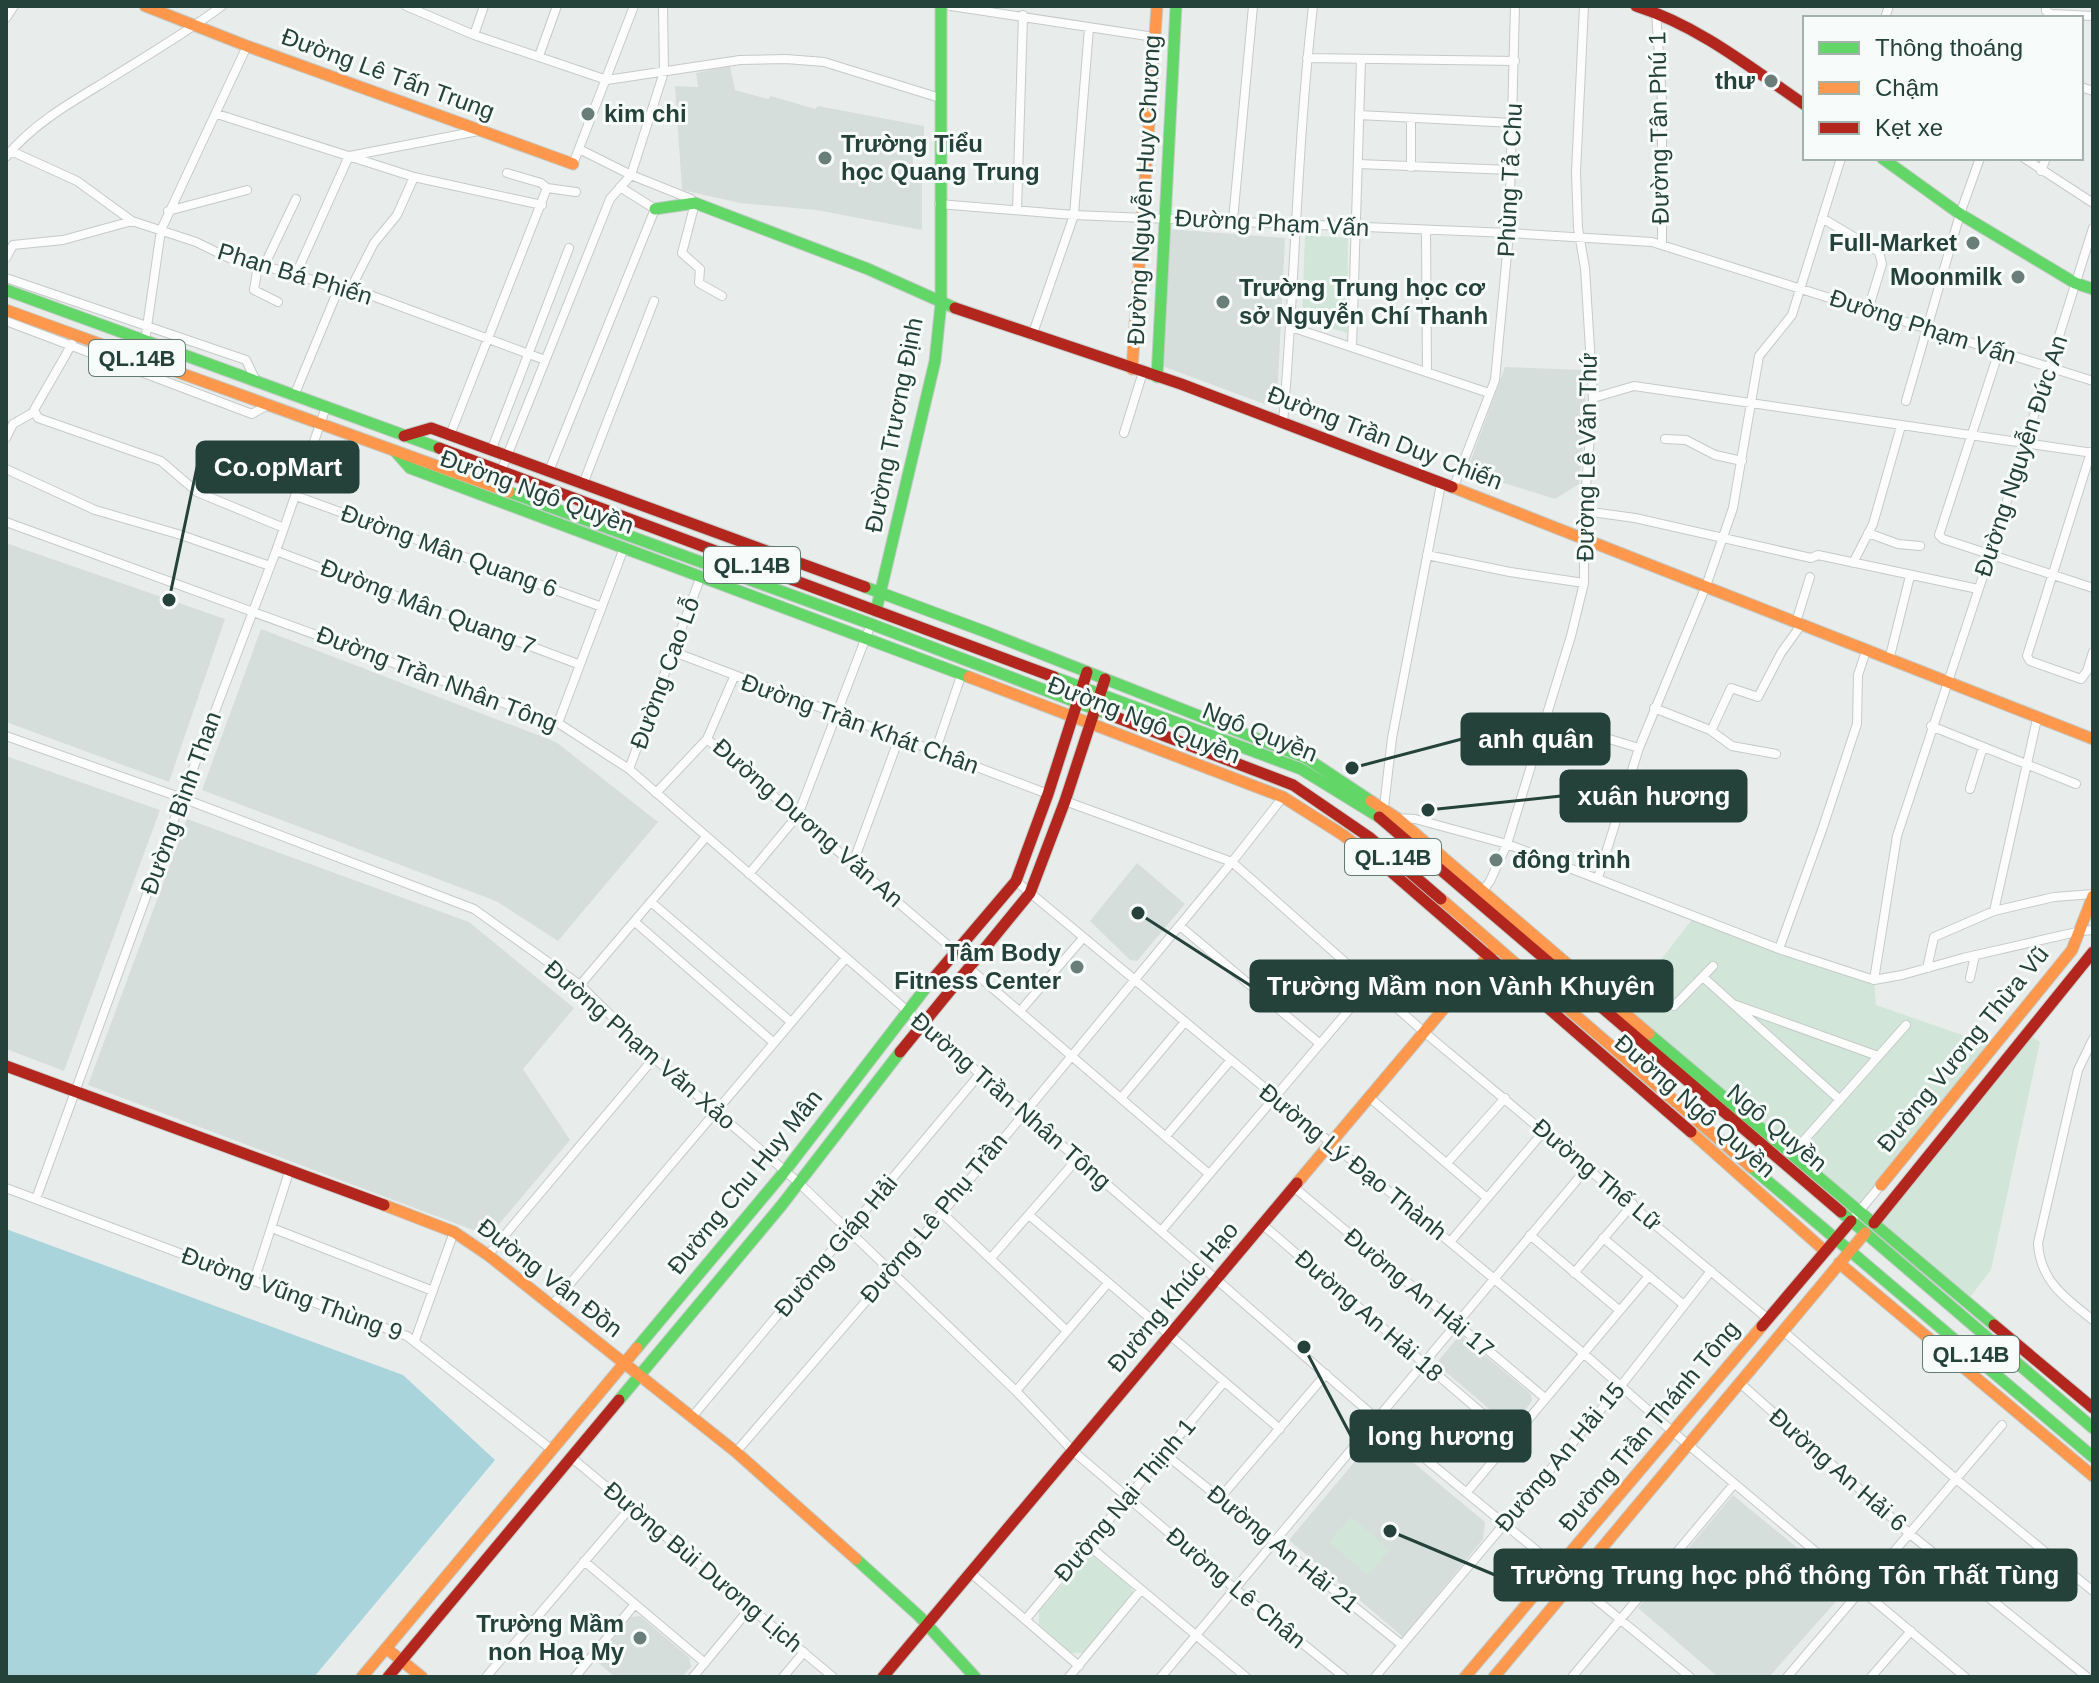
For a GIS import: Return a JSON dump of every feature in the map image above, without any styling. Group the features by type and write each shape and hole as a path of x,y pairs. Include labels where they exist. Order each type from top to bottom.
{"main road":[{"name":"Đường Lê Tấn Trung","path":"145,6 573,164"},
{"name":"Đường Trương Định","path":"876,611 935,361 941,303 941,6"},
{"name":"Đường Nguyễn Huy Chương","path":"1138,371 1141,218 1157,6"},
{"name":"Đường Nguyễn Huy Chương","path":"1157,377 1176,6"},
{"path":"1636,6 1656,11 1720,48 1803,104"},
{"path":"1885,160 1960,214 2075,283 2093,289"},
{"name":"Đường Trần Duy Chiến","path":"655,209 695,203 868,269 941,303 1157,377 1583,537 2093,739"},
{"name":"QL.14B","path":"6,290 326,407"},
{"name":"QL.14B","path":"6,310 268,405"},
{"name":"Đường Ngô Quyền","path":"268,405 395,451 410,468 962,673 1075,710"},
{"name":"Ngô Quyền","path":"326,407 1301,769 1382,813 1856,1216 1865,1233 2091,1422"},
{"name":"Đường Ngô Quyền","path":"404,436 431,428 881,594 1306,758 1382,813 1397,818 1791,1155 1856,1216 1874,1223 2093,1408"},
{"name":"Ngô Quyền","path":"395,451 871,624 1075,710 1293,785 1369,837 1493,950 2093,1457"},
{"name":"Đường Chu Huy Mân","path":"362,1677 785,1171 906,1011 1016,881 1087,672"},
{"name":"Đường Chu Huy Mân","path":"389,1677 799,1183 921,1025 1030,893 1065,801 1105,679"},
{"name":"Đường Ngô Quyền","path":"1093,716 1283,797 1354,842 1493,950 1825,1251"},
{"name":"Đường Vương Thừa Vũ","path":"1881,1185 2087,931 2093,895"},
{"name":"Đường Khúc Hạo","path":"883,1677 1493,950"},
{"name":"Đường Vương Thừa Vũ","path":"1874,1223 2093,952"},
{"name":"Đường Vân Đồn","path":"6,1066 454,1232 488,1255 736,1452 928,1625 975,1677"},
{"name":"Đường Trần Thánh Tông","path":"1465,1677 1856,1216"},
{"name":"Đường Trần Thánh Tông","path":"1494,1677 1865,1233"},
{"name":"Đường Ngô Quyền","path":"1839,1263 2093,1476"},
{"path":"386,1648 422,1677"},
{"path":"373,1663 389,1677"}],"street":[{"path":"6,18 14,6"},
{"path":"8,154 29,132 61,109 222,6"},
{"path":"407,6 474,35 607,80 740,60 786,59 824,62 940,98"},
{"path":"474,35 484,6"},
{"path":"539,56 557,6"},
{"path":"573,164 634,6"},
{"name":"Đường Ngô Quyền","path":"501,471 610,199 631,175 664,72 663,6"},
{"path":"951,6 1154,37"},
{"path":"1233,220 1253,6"},
{"path":"1283,423 1313,6"},
{"name":"Phùng Tả Chu","path":"1453,489 1495,380 1509,233 1515,6"},
{"name":"Đường Lê Văn Thứ","path":"1483,891 1507,844 1571,636 1584,583 1584,511 1593,398 1576,172 1584,6"},
{"path":"2046,6 2046,11 2051,14 2093,16"},
{"name":"Đường Tân Phú 1","path":"1656,11 1662,102 1662,245"},
{"path":"1017,210 1023,15"},
{"path":"1032,336 1074,215 1089,28"},
{"path":"145,341 161,230 247,46"},
{"path":"1307,58 1515,61"},
{"path":"1352,347 1361,59"},
{"path":"217,114 414,177 542,205"},
{"path":"1359,115 1513,123"},
{"path":"1411,119 1411,167"},
{"path":"349,156 479,131"},
{"path":"579,149 695,203 682,253 700,269 699,283 722,296"},
{"name":"Phan Bá Phiến","path":"8,154 77,181 132,221 196,242 229,258 296,274 338,290 351,288 545,360"},
{"path":"296,274 349,156"},
{"path":"1598,878 1639,748 1706,586 1733,508 1759,356 1792,315 1840,160"},
{"path":"1906,401 1960,214 1979,160"},
{"path":"2027,160 2093,203"},
{"path":"2041,171 2045,160"},
{"path":"1358,164 1511,170"},
{"path":"507,173 541,183 547,188 576,192"},
{"path":"351,288 374,243 397,215 414,177"},
{"path":"620,187 655,209"},
{"name":"Đường Ngô Quyền","path":"450,435 547,188"},
{"path":"168,211 247,190"},
{"path":"278,302 254,290 261,266 296,199"},
{"name":"Đường Phạm Vấn","path":"939,204 1074,215 1641,241 2093,381"},
{"name":"Đường Ngô Quyền","path":"549,471 655,209"},
{"path":"1822,218 1879,252 1882,264 1868,310"},
{"path":"6,258 13,245 63,240 132,221"},
{"name":"Đường Nguyễn Đức An","path":"1874,980 1897,836 2093,228"},
{"path":"1426,230 1427,372"},
{"path":"491,451 569,248"},
{"path":"6,278 246,360 256,382"},
{"path":"294,396 338,290"},
{"name":"Đường Ngô Quyền","path":"583,484 654,301"},
{"path":"541,315 560,323"},
{"name":"Đường Ngô Quyền","path":"6,321 252,414 268,405"},
{"path":"1291,327 1489,393"},
{"path":"6,438 13,424 34,412 72,344"},
{"path":"1999,351 1939,535 1943,539 2093,588"},
{"path":"1124,433 1138,371"},
{"path":"1593,398 1634,386 2092,453 2027,656 2030,661 2081,679 2093,652"},
{"path":"509,400 526,408"},
{"name":"Đường Bình Than","path":"36,1199 276,551 326,407"},
{"path":"34,412 38,418 161,461 197,492 284,528"},
{"path":"1853,563 1868,533 1901,426"},
{"path":"1665,439 1686,440 1715,455 1742,461"},
{"path":"6,469 95,510 181,535 270,566"},
{"path":"1382,813 1392,738 1441,484"},
{"name":"Đường Mân Quang 6","path":"296,496 602,607"},
{"path":"1584,511 1635,518 1811,558 1818,555 1978,589"},
{"name":"Đường Trần Nhân Tông","path":"6,522 558,723 629,769 1377,1419 1690,1677"},
{"path":"1868,533 1898,544 1920,546"},
{"path":"558,723 624,548"},
{"name":"Đường Mân Quang 7","path":"276,551 578,664"},
{"path":"1427,555 1584,583"},
{"name":"Đường Cao Lỗ","path":"629,769 701,576"},
{"path":"1889,660 1910,576"},
{"path":"1710,730 1731,688 1758,697 1799,623 1810,577"},
{"path":"749,874 798,815 871,624"},
{"path":"1779,949 1857,724 1858,675 1866,651"},
{"name":"Đường Trần Khát Chân","path":"674,652 1048,794"},
{"path":"935,752 962,673"},
{"name":"Đường Dương Văn An","path":"734,677 707,739 956,952"},
{"path":"1654,708 1710,730 1732,746 1776,754"},
{"path":"1994,911 2037,719"},
{"path":"1546,720 1639,748"},
{"path":"1931,726 2076,784"},
{"name":"Đường Phạm Văn Xảo","path":"6,736 182,798 474,909 580,985 654,1058 799,1183 1016,1391 1073,1451 1128,1498"},
{"path":"853,863 899,738"},
{"path":"656,793 707,739"},
{"path":"1970,789 1983,747"},
{"name":"Đường Lê Phụ Trần","path":"736,1452 942,1213 1283,797"},
{"path":"1623,799 1673,804 1684,809"},
{"path":"1065,801 1232,862 1424,1032"},
{"path":"1397,818 1415,819 1507,844 1779,949 1874,980 2087,931"},
{"path":"580,985 706,837"},
{"name":"Đường Lý Đạo Thành","path":"1016,881 1582,1352 1911,1631 1953,1673 1965,1677"},
{"path":"1927,968 1934,937 1994,911 2054,897 2093,895"},
{"path":"651,902 791,1022"},
{"path":"635,922 773,1042"},
{"path":"1180,926 1319,1043"},
{"path":"1021,1010 1083,938"},
{"path":"1970,978 1975,955"},
{"path":"552,1305 845,959"},
{"path":"1674,1006 1713,966"},
{"path":"969,968 1209,1174"},
{"path":"1703,977 1840,1100"},
{"path":"1162,1230 1370,985"},
{"path":"1732,1003 1878,1056"},
{"path":"1122,1097 1184,1023"},
{"path":"1791,1155 1906,1025"},
{"name":"Đường Thế Lữ","path":"1424,1032 1768,1319"},
{"path":"2093,1039 2078,1070 2038,1243 2038,1257 2048,1280 2093,1320"},
{"path":"488,1255 654,1058"},
{"path":"1166,1136 1230,1061"},
{"name":"Đường Giáp Hải","path":"692,1417 979,1075"},
{"path":"1370,1098 1487,1198"},
{"path":"1447,1163 1505,1098"},
{"path":"1450,1242 1544,1131"},
{"path":"991,1258 1078,1158"},
{"path":"1161,1677 1587,1168"},
{"path":"254,1281 290,1169"},
{"name":"Đường Vương Thừa Vũ","path":"1856,1216 1881,1185"},
{"name":"Đường Vũng Thùng 9","path":"6,1188 415,1340 551,1449"},
{"name":"Đường An Hải 17","path":"1295,1188 1545,1398"},
{"path":"1574,1273 1633,1204"},
{"path":"942,1213 1067,1331"},
{"path":"1029,1215 1280,1429"},
{"name":"Đường Vương Thừa Vũ","path":"1865,1233 1874,1223"},
{"name":"Đường An Hải 18","path":"1263,1225 1511,1438"},
{"path":"272,1228 433,1291"},
{"path":"415,1340 454,1232"},
{"path":"1530,1235 1619,1310"},
{"path":"1603,1238 1684,1305"},
{"name":"Đường Ngô Quyền","path":"1825,1251 1839,1263"},
{"name":"Đường An Hải 15","path":"1375,1677 1620,1387 1711,1271"},
{"path":"1467,1492 1649,1276"},
{"path":"1016,1391 1108,1283"},
{"path":"1783,1331 2093,1591"},
{"path":"1220,1498 1326,1374"},
{"name":"Đường Nại Thịnh 1","path":"1026,1619 1224,1382"},
{"name":"Đường An Hải 6","path":"1740,1383 1910,1534 2087,1677"},
{"path":"1787,1677 2002,1425"},
{"name":"Đường An Hải 21","path":"1165,1454 1402,1645"},
{"name":"Đường Bùi Dương Lịch","path":"572,1458 833,1677"},
{"path":"1573,1676 1734,1484"},
{"name":"Đường Lê Chân","path":"1128,1498 1344,1677"},
{"path":"486,1677 631,1507"},
{"path":"1088,1545 1246,1677"},
{"path":"584,1561 705,1663"},
{"path":"972,1574 1079,1666"},
{"path":"1069,1677 1141,1590"},
{"path":"575,1677 635,1604"},
{"path":"693,1677 751,1607"},
{"path":"1871,1677 1911,1631"},
{"path":"783,1677 804,1652"}],"shaded area":[{"name":"Trường Tiểu học Quang Trung","path":"730,66 735,90 768,99 771,96 815,109 818,106 924,126 924,140 913,146 913,171 922,176 922,230 816,210 740,203 682,190 675,86 698,87 696,73"},
{"name":"Trường Trung học cơ sở Nguyễn Chí Thanh","path":"1168,229 1285,238 1277,402 1267,405 1162,366"},
{"path":"1505,367 1584,370 1586,419 1579,484 1555,499 1475,474 1470,462"},
{"path":"6,543 225,619 169,782 6,722"},
{"path":"261,629 556,742 658,822 558,941 496,901 202,790"},
{"path":"6,756 160,810 64,1071 6,1049"},
{"path":"187,819 469,922 574,1008 523,1069 570,1140 489,1236 88,1085"},
{"path":"1137,863 1185,904 1137,961 1130,960 1090,921"},
{"path":"1462,1336 1531,1394 1532,1401 1514,1425 1508,1425 1439,1366 1439,1360"},
{"path":"1385,1439 1485,1522 1483,1539 1403,1637 1289,1540 1372,1441"},
{"path":"1733,1495 1847,1589 1769,1677 1718,1677 1638,1608"},
{"name":"Trường Mầm non Hoạ My","path":"640,1616 690,1658 691,1667 682,1677 615,1677 596,1661 631,1617"}],"green space":[{"path":"1305,235 1348,238 1347,333 1302,319"},
{"path":"1694,917 1874,980 1876,1005 1994,1046 1860,1211 1622,1010"},
{"path":"2028,1034 2040,1042 1991,1270 1967,1301 1874,1223"},
{"path":"1351,1517 1389,1550 1368,1575 1329,1542"},
{"path":"1090,1554 1130,1586 1133,1592 1130,1600 1085,1653 1070,1653 1039,1625 1039,1611"}],"water":[{"path":"6,1229 403,1375 495,1460 314,1677 6,1677"}],"traffic: fast":[{"path":"876,611 935,361 941,303 941,6"},
{"path":"1157,377 1176,6"},
{"path":"1885,160 1960,214 2075,283 2093,289"},
{"path":"655,209 695,203 868,269 955,308"},
{"path":"6,290 439,448"},
{"path":"395,451 410,468 969,677"},
{"path":"509,492 1118,718"},
{"path":"865,587 1306,758 1371,801"},
{"path":"1054,677 1301,769 1379,817"},
{"path":"637,1348 785,1171 931,981"},
{"path":"1649,1034 1994,1325"},
{"path":"619,1400 781,1206 900,1052"},
{"path":"1751,1167 2093,1457"},
{"path":"1841,1212 2093,1428"},
{"path":"856,1559 919,1616 975,1677"}],"traffic: slow":[{"path":"145,6 573,164"},
{"path":"1132,369 1157,6"},
{"path":"6,310 509,492"},
{"path":"1452,487 2093,739"},
{"path":"969,677 1283,797 1343,835 1388,869"},
{"path":"1371,801 1397,818 1649,1034"},
{"path":"1881,1185 2072,950 2093,896"},
{"path":"1441,899 1751,1167"},
{"path":"1297,1183 1494,949"},
{"path":"1691,1132 1825,1251"},
{"path":"384,1205 454,1232 488,1255 736,1452 856,1559"},
{"path":"1494,1677 1865,1233"},
{"path":"1839,1263 2093,1476"},
{"path":"1465,1677 1762,1326"},
{"path":"362,1677 637,1348"},
{"path":"386,1648 422,1677"}],"traffic: jam":[{"path":"1636,6 1703,36 1803,104"},
{"path":"955,308 1181,384 1452,487"},
{"path":"404,436 431,428 865,587"},
{"path":"439,448 1054,677"},
{"path":"931,981 1016,881 1087,672"},
{"path":"900,1052 1030,893 1065,801 1105,679"},
{"path":"1118,718 1293,785 1369,837 1441,899"},
{"path":"1379,817 1841,1212"},
{"path":"1388,869 1691,1132"},
{"path":"1874,1223 2093,952"},
{"path":"6,1066 384,1205"},
{"path":"883,1677 1297,1183"},
{"path":"1762,1326 1851,1221"},
{"path":"1994,1325 2093,1408"},
{"path":"388,1677 619,1400"}],"place":[{"name":"thư","path":"1771,81"},
{"name":"kim chi","path":"588,114"},
{"name":"Trường Tiểu học Quang Trung","path":"825,158"},
{"name":"Full-Market","path":"1973,243"},
{"name":"Moonmilk","path":"2018,277"},
{"name":"Trường Trung học cơ sở Nguyễn Chí Thanh","path":"1223,302"},
{"name":"Co.opMart","path":"169,600"},
{"name":"anh quân","path":"1352,768"},
{"name":"xuân hương","path":"1428,810"},
{"name":"đông trình","path":"1496,860"},
{"name":"Trường Mầm non Vành Khuyên","path":"1138,913"},
{"name":"Tâm Body Fitness Center","path":"1077,967"},
{"name":"long hương","path":"1304,1347"},
{"name":"Trường Trung học phổ thông Tôn Thất Tùng","path":"1390,1531"},
{"name":"Trường Mầm non Hoạ My","path":"640,1638"}]}
